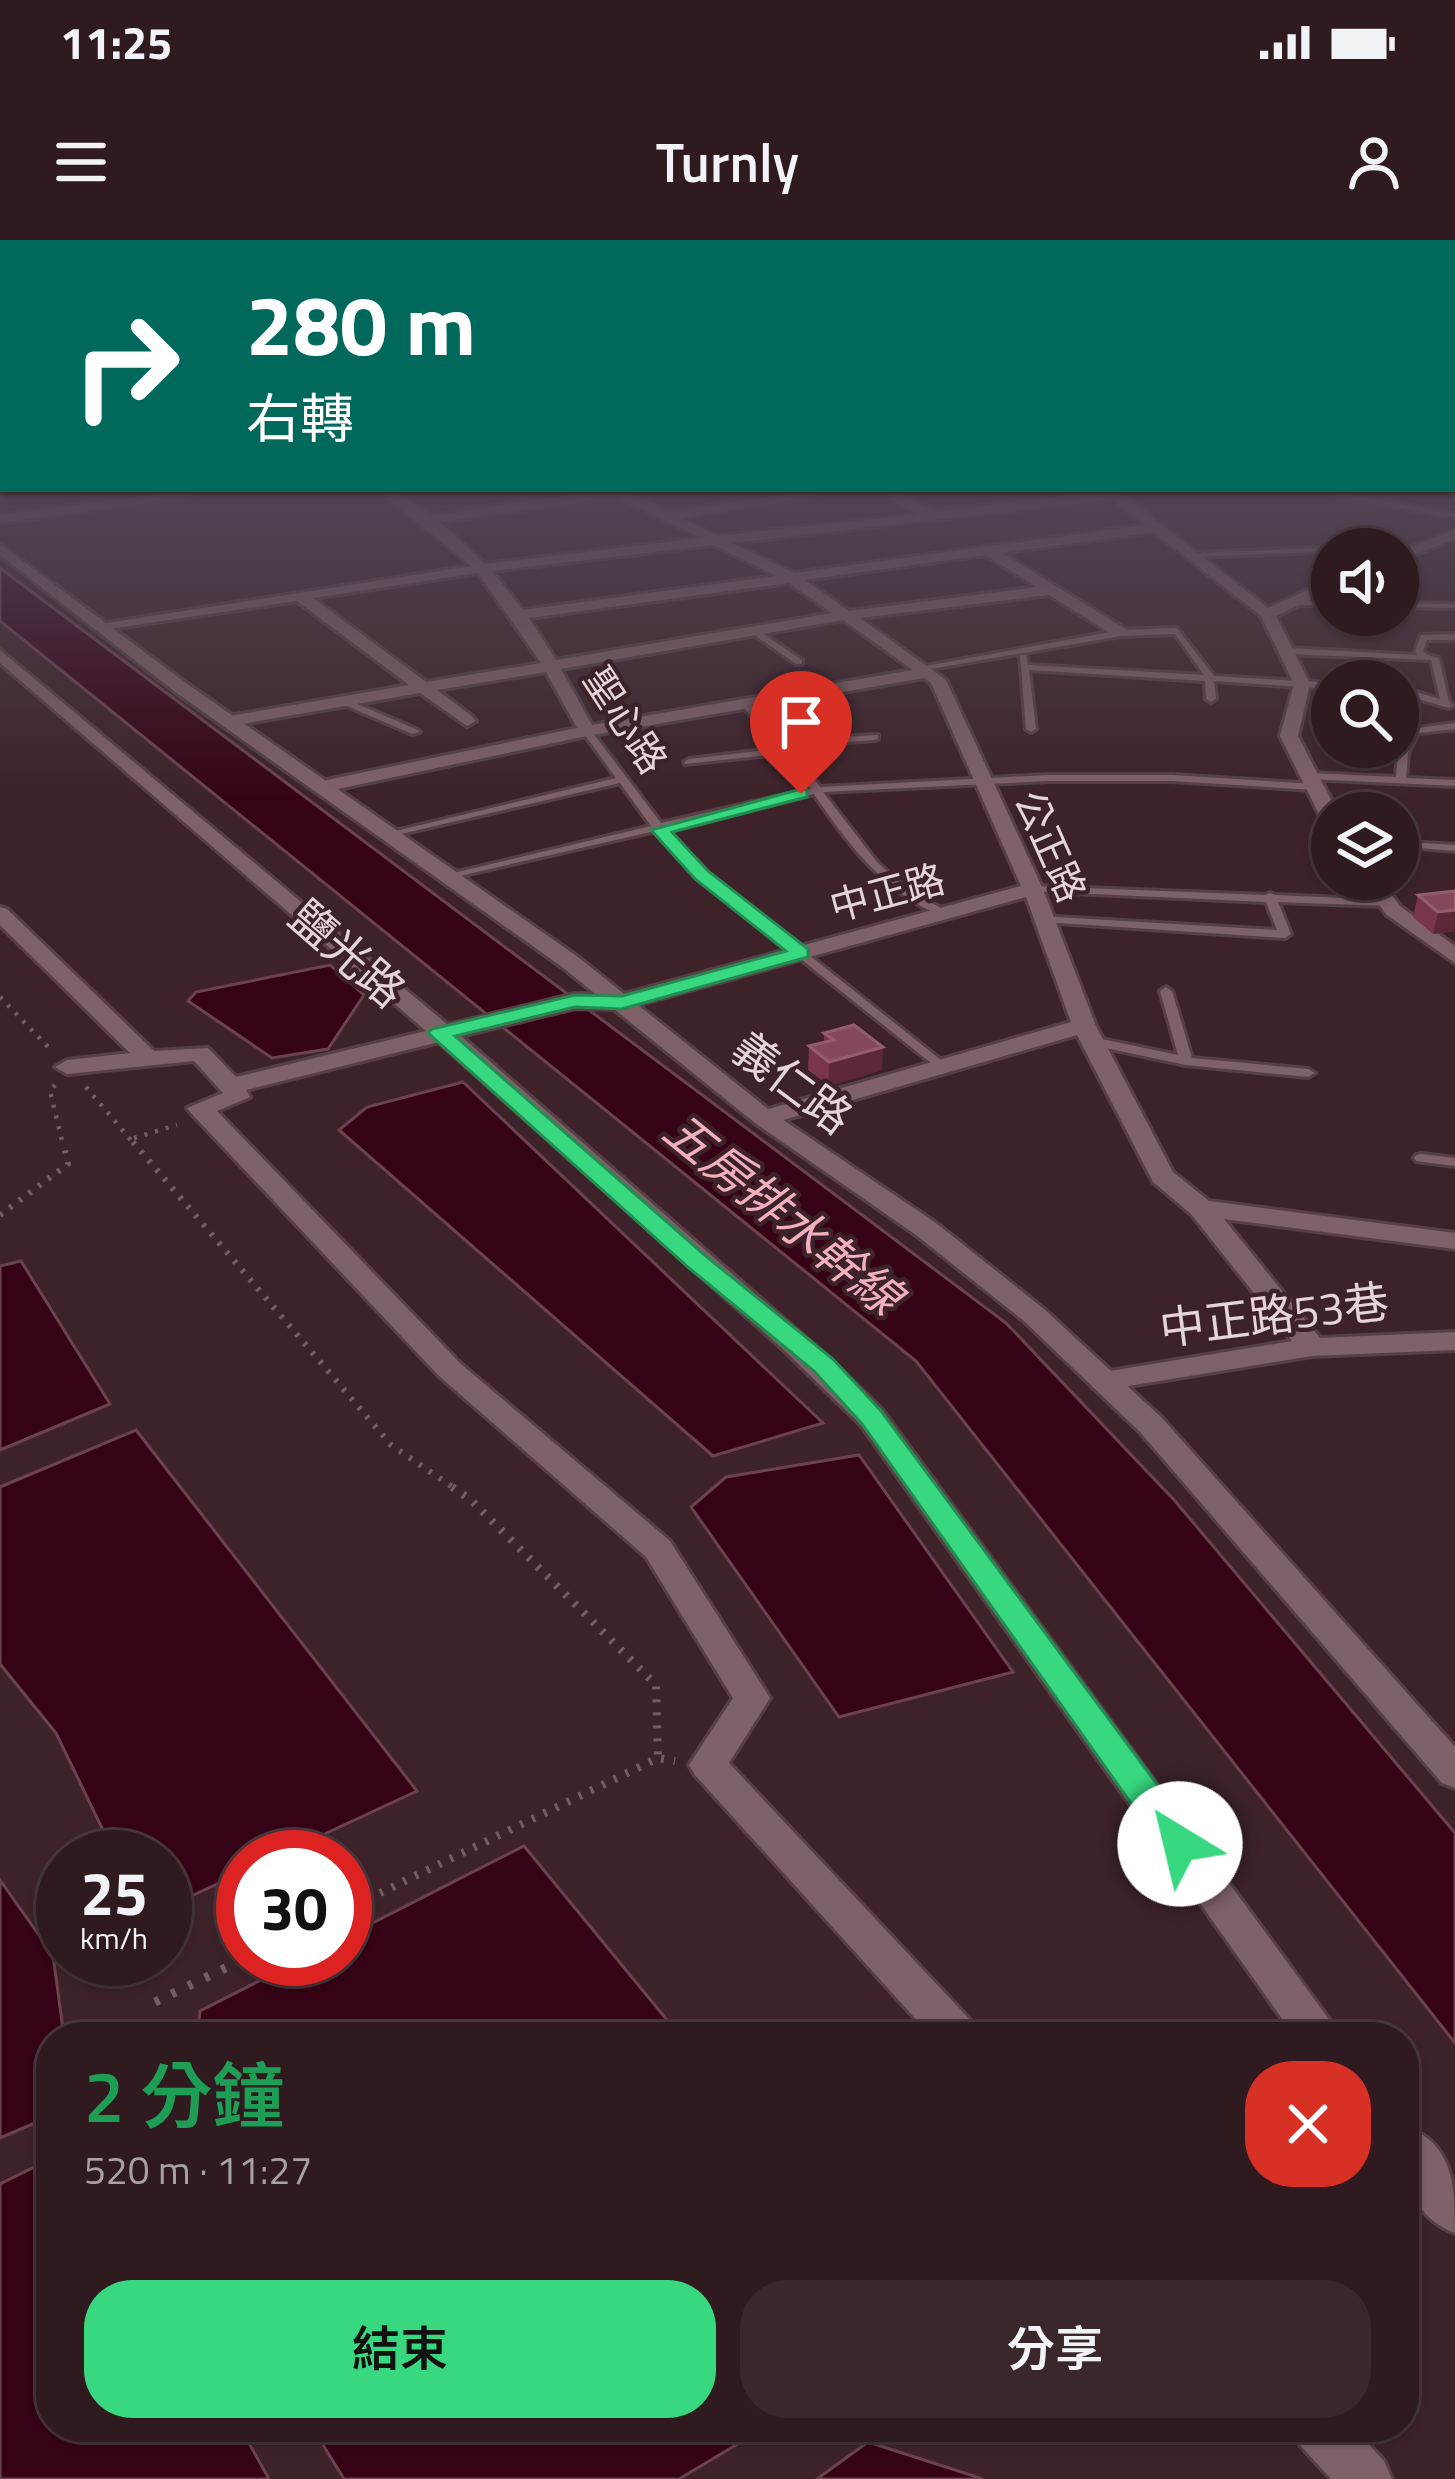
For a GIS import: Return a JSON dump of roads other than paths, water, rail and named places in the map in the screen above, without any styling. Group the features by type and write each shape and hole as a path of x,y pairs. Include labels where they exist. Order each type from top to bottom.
{"street":[{"name":"義仁路","path":"53,588 230,721 451,875 622,1002 764,1118 926,1229 1034,1315 1151,1425 1455,1773"},
{"path":"102,626 347,588"},
{"name":"聖心路","path":"501,588 552,665 586,730"},
{"path":"520,615 715,588"},
{"name":"公正路","path":"806,588 938,680 1033,890 1088,1034 1162,1176 1201,1208 1312,1347"},
{"path":"1237,588 1268,614 1302,684 1289,736 1318,792"},
{"path":"230,721 753,630 1051,590 1121,633"},
{"path":"1268,614 1311,591"},
{"path":"299,596 467,721"},
{"name":"鹽光路","path":"0,655 698,1263 824,1365 872,1418 1309,2022"},
{"path":"324,786 586,730 922,670"},
{"name":"中正路","path":"231,1086 575,1001 622,1002 1033,890"},
{"path":"1385,900 1455,956"},
{"path":"0,913 148,1058"},
{"path":"764,1118 941,1067 1088,1034"},
{"path":"68,1067 200,1053 238,1097 200,1108 450,1370 658,1549 752,1698 708,1766 945,2022"},
{"path":"1201,1208 1455,1241"},
{"name":"中正路53巷","path":"1104,1382 1312,1347 1455,1341"},
{"path":"1419,2165 1455,2211"},
{"path":"1332,2442 1366,2479"}],"lane":[{"path":"1285,602 1311,603"},
{"path":"1419,605 1455,606"},
{"path":"753,630 800,662"},
{"path":"922,670 1121,633 1178,631 1209,675 1211,699"},
{"path":"1425,658 1419,651 1424,637 1455,637"},
{"path":"1021,650 1030,729"},
{"path":"1287,651 1435,658 1450,705"},
{"path":"1025,667 1311,685"},
{"path":"1419,696 1450,705"},
{"path":"343,701 415,732"},
{"path":"742,702 788,746 817,791 890,881 944,914"},
{"path":"1401,778 1403,753 1414,731 1455,727"},
{"name":"聖心路","path":"586,730 660,830 701,875 941,1067"},
{"path":"689,762 875,736"},
{"path":"451,875 817,791 981,778 1401,778 1455,783"},
{"path":"388,834 623,779"},
{"path":"1423,846 1455,848"},
{"path":"1033,890 1387,903"},
{"path":"1044,918 1285,934 1270,896"},
{"path":"1166,991 1186,1061"},
{"path":"1088,1034 1186,1061 1308,1073"},
{"path":"1421,1158 1455,1162"}],"water":[{"name":"五房排水幹線","path":"0,588 27,588 1006,1323 1175,1501 1455,1833 1455,2043 916,1361 0,621"},
{"path":"330,965 364,995 328,1049 272,1058 188,1001 196,992"},
{"path":"463,1082 823,1423 713,1456 339,1130 367,1107"},
{"path":"21,1261 110,1404 0,1450 0,1266"},
{"path":"136,1430 417,1791 333,1830 216,1830 216,1884 192,1896 192,1830 103,1830 56,1733 0,1664 0,1487"},
{"path":"859,1455 1013,1672 839,1717 691,1507 726,1477"},
{"path":"524,1846 669,2022 199,2022 200,2011 249,1986 372,1986 372,1923"},
{"path":"0,1880 36,1931 36,1986 57,1986 62,2022 36,2022 36,2122 0,2138"},
{"path":"36,2166 36,2442 248,2442 269,2479 0,2479 0,2184"},
{"path":"321,2442 741,2442 679,2479 344,2479"},
{"path":"868,2442 983,2479 817,2479"}]}
